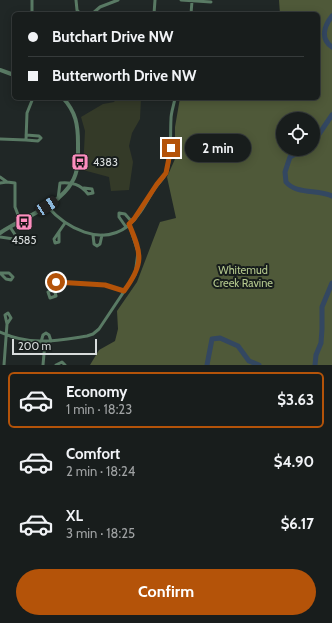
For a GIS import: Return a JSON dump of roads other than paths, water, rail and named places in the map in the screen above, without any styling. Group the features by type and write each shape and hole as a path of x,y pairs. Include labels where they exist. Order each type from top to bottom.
{"street":[{"path":"32,0 32,12"},
{"path":"76,0 78,12"},
{"path":"94,12 100,7 118,0"},
{"path":"154,12 155,0"},
{"path":"181,0 211,2"},
{"path":"190,12 192,1"},
{"path":"0,70 12,74"},
{"path":"26,140 27,113 32,100"},
{"path":"0,233 58,199 72,182 78,165 78,126 73,111 65,100"},
{"path":"47,206 58,219 93,235 114,233 129,224 166,173 171,148 171,118 175,100"},
{"path":"0,139 38,141 40,138 26,135"},
{"path":"0,177 7,182"},
{"path":"58,199 59,184 72,182 84,188"},
{"path":"0,183 15,183 15,207 20,220"},
{"path":"59,232 65,223"},
{"path":"0,332 24,340 43,342 94,334 99,329 135,275 139,259 137,244 129,224"},
{"path":"0,238 14,239 16,236 10,226"},
{"path":"93,235 94,244 97,246 100,244 102,235"},
{"path":"54,289 56,282 105,285 124,291"},
{"path":"4,365 7,324"},
{"path":"43,365 43,335 46,333 49,335 51,341"},
{"path":"56,365 62,362 65,365"}],"waterway":[{"path":"332,16 324,32 328,44 332,47"},
{"path":"320,133 332,115"},
{"path":"292,156 290,157 285,172 286,182 296,189 332,196"},
{"path":"315,365 316,355 321,343 322,307 332,283"},
{"path":"207,365 212,339 220,338 238,346 249,361 259,365"}],"place":[{"name":"4383","path":"80,162"},
{"name":"4585","path":"24,222"}],"park label":[{"name":"Whitemud Creek Ravine","path":"243,276"}]}
